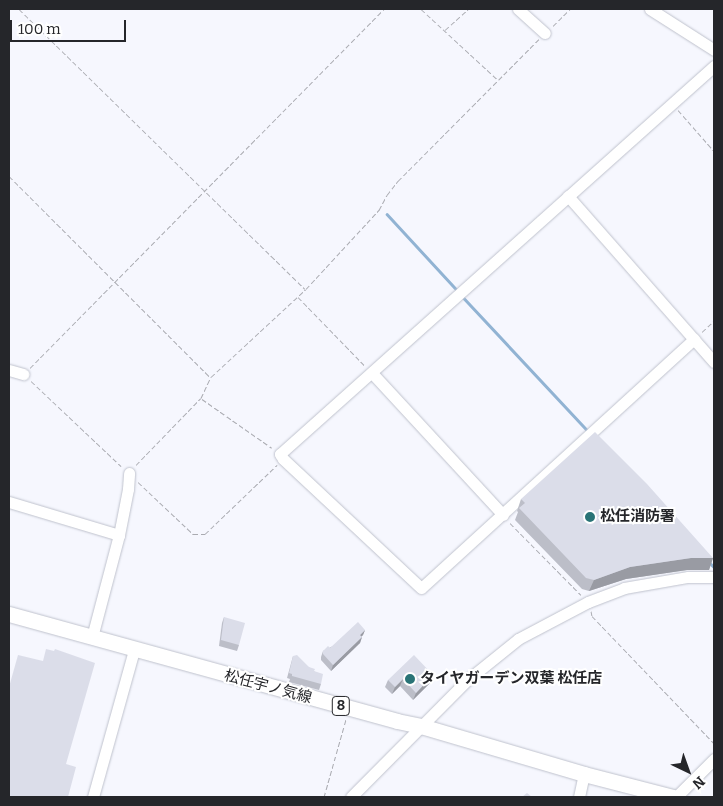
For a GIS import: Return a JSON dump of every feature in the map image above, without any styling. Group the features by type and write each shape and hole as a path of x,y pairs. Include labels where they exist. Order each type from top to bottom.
{"main road":[{"name":"松任宇ノ気線","path":"9,614 134,650 421,726 584,774 674,797"}],"street":[{"path":"518,9 545,34"},
{"path":"650,9 714,50"},
{"path":"694,339 421,588 281,457 714,66"},
{"path":"568,196 714,362"},
{"path":"9,370 23,374"},
{"path":"372,374 502,515"},
{"path":"92,637 119,535 128,489 129,473"},
{"path":"9,502 119,535"},
{"path":"351,797 466,681 518,639 588,602 624,588 688,577 714,577"},
{"path":"93,797 134,650"},
{"path":"674,797 714,759"},
{"path":"579,797 584,774"}],"path":[{"path":"19,9 306,289"},
{"path":"201,398 281,457 205,534 193,534 23,374 115,284 384,9"},
{"path":"421,9 498,80"},
{"path":"445,30 468,9"},
{"path":"129,473 201,398 211,377 306,289 379,210 387,195 398,181 570,9"},
{"path":"672,104 714,151"},
{"path":"9,176 115,284 211,377"},
{"path":"298,296 372,374"},
{"path":"694,339 714,321"},
{"path":"502,515 588,602 592,616 714,743"},
{"path":"324,797 349,708"}],"building":[{"name":"松任消防署","path":"595,432 647,484 713,558 691,558 630,567 594,580 586,578 519,508 525,503 521,499"},
{"path":"224,617 245,623 239,645 221,640"},
{"path":"358,622 365,630 360,635 362,637 333,665 323,654 323,651 328,646 330,648"},
{"path":"46,649 54,651 55,649 95,663 66,764 76,767 68,797 9,797 9,687 18,655 43,661"},
{"path":"297,655 309,667 315,669 314,671 323,674 321,684 292,676 289,673 293,656"},
{"name":"タイヤガーデン双葉 松任店","path":"414,655 433,675 416,693 403,679 395,687 388,680"},
{"path":"527,793 532,797 522,797"}],"waterway":[{"path":"387,214 457,290"},
{"path":"462,296 588,431"},
{"path":"709,562 714,567"}],"place":[{"name":"松任消防署","path":"590,517"},
{"name":"タイヤガーデン双葉 松任店","path":"410,679"}]}
